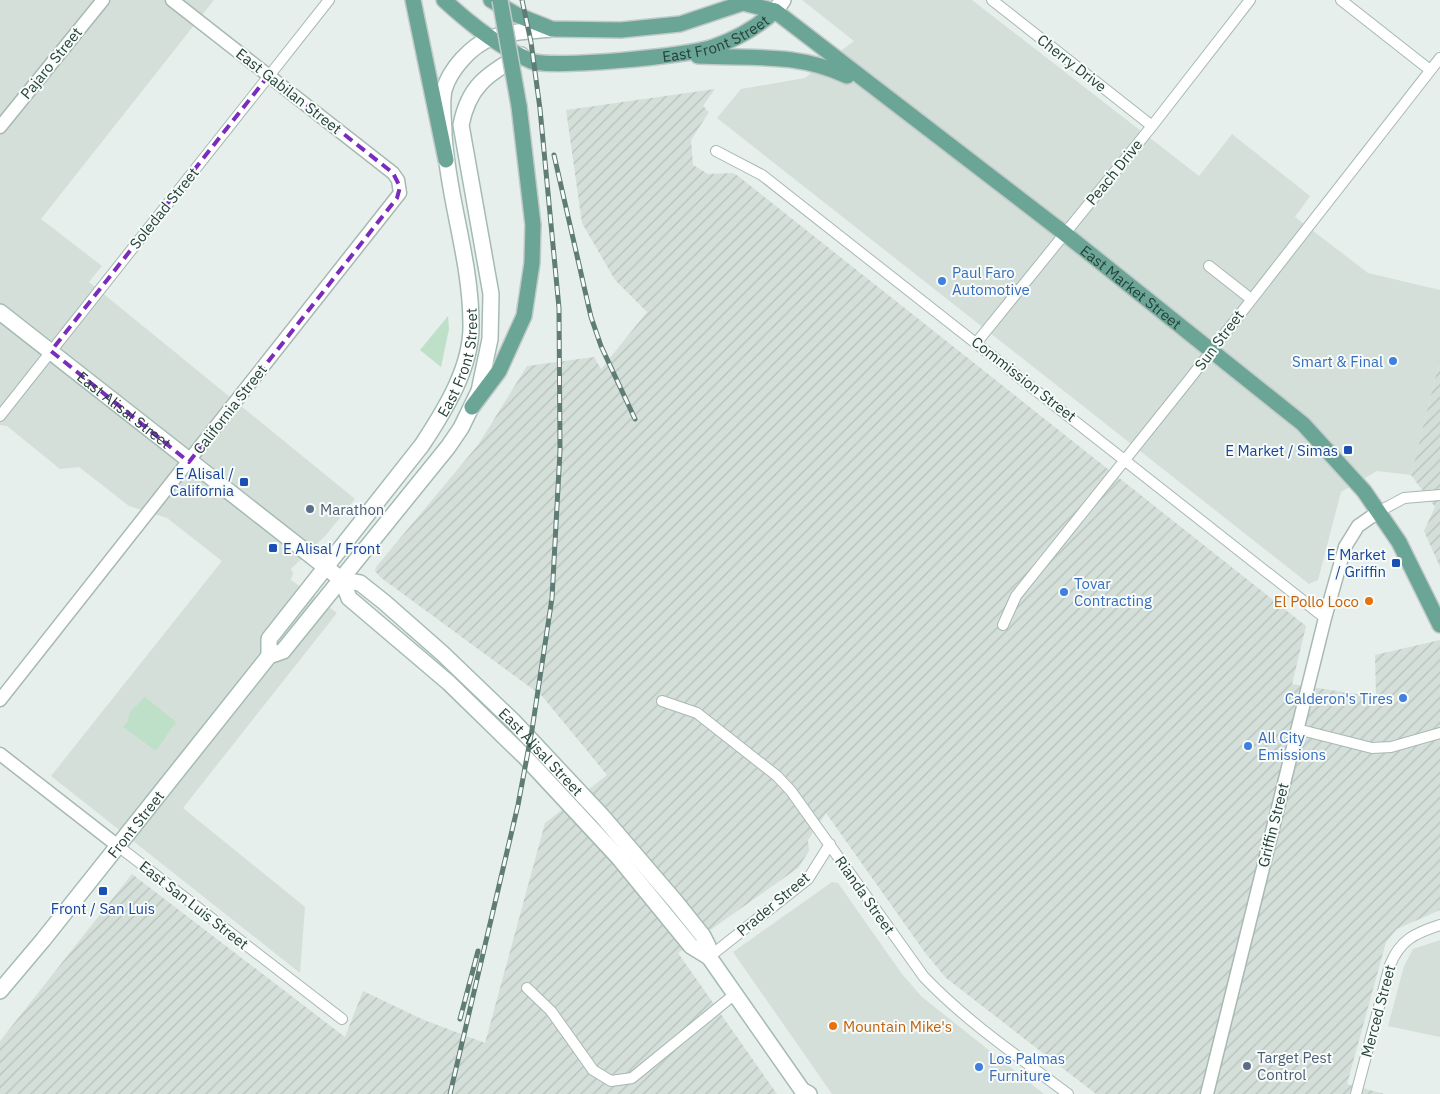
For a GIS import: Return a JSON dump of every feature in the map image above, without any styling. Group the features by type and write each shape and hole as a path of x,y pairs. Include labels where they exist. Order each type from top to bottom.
{"main road":[{"path":"412,0 446,160"},
{"path":"444,0 478,30 521,54"},
{"path":"491,0 517,15 552,30"},
{"path":"472,407 500,371 524,316 532,263 533,225 519,106 500,0"},
{"path":"705,17 717,0"},
{"name":"East Front Street","path":"325,567 422,445 459,380 472,325 468,282 446,160 442,103 450,77 467,54 491,38 519,32 621,30 680,24 744,3 775,4"},
{"name":"East Front Street","path":"342,580 448,448 472,407 485,368 490,339 491,294 461,126 464,110 476,87 484,78 521,54 533,62 575,63 679,54 710,48 737,38 760,25 775,4"},
{"name":"East Market Street","path":"775,4 876,90 1064,233 1212,349 1303,424 1364,491 1399,542 1414,568 1440,625"},
{"path":"679,54 798,59 832,69 876,90"},
{"name":"East Alisal Street","path":"0,312 342,580 360,583 384,602 442,653 513,721 602,816 703,936 708,946 709,956 805,1093"},
{"name":"Front Street","path":"269,656 269,639 325,567"},
{"name":"Front Street","path":"0,991 269,656 284,651 342,580"}],"street":[{"name":"Pajaro Street","path":"0,126 103,0"},
{"name":"East Gabilan Street","path":"172,0 393,174 400,187"},
{"name":"Soledad Street","path":"0,416 328,0"},
{"name":"Cherry Drive","path":"992,0 1152,126"},
{"name":"Peach Drive","path":"977,342 1152,126 1250,0"},
{"path":"1341,0 1430,70"},
{"name":"Sun Street","path":"1003,625 1016,596 1188,381 1440,58"},
{"name":"Commission Street","path":"716,151 762,175 977,342 1325,618"},
{"name":"California Street","path":"0,700 397,198 400,187"},
{"path":"1209,266 1251,298"},
{"path":"1378,512 1404,498 1440,495"},
{"name":"Griffin Street","path":"1207,1094 1325,618 1345,547 1358,526 1378,512"},
{"name":"Rianda Street","path":"662,700 697,713 777,776 791,791 830,844 924,978 950,1003 1068,1094"},
{"path":"1297,729 1372,748 1391,747 1440,733"},
{"name":"East San Luis Street","path":"0,754 342,1019"},
{"name":"Prader Street","path":"709,956 808,880 830,844"},
{"name":"Merced Street","path":"1356,1094 1396,951 1411,936 1440,925"},
{"path":"527,988 550,1011 594,1070 611,1081 632,1078 736,994"}],"highlighted area":[{"path":"269,75 393,173 400,187 397,198 189,462 51,351"}],"shaded area":[{"path":"0,0 214,0 41,219 102,266 89,282 355,499 326,535 291,569 293,573 291,580 337,613 183,808 305,907 300,973 51,776 222,561 167,518 129,506 79,467 60,469 7,426 0,425"},
{"path":"802,0 972,0 1199,176 1232,134 1310,196 1295,217 1368,273 1440,290 1440,359 1411,475 1377,471 1341,492 1318,580 1309,584 717,118 741,89 805,78 854,41"},
{"path":"715,89 703,106 709,112 691,140 693,165 708,174 733,173 738,176 1306,626 1292,684 1376,697 1375,655 1440,640 1440,910 1397,929 1386,942 1347,1084 1385,1094 1096,1094 946,978 926,954 826,813 808,840 809,851 798,868 678,953 777,1094 0,1094 0,1041 132,874 345,1037 363,991 424,1020 485,1043 545,823 607,775 542,696 380,577 375,571 376,567 478,445 527,366 594,357 601,369 647,312 615,280 582,223 566,110"},
{"path":"1440,359 1440,567 1424,531 1435,507 1411,475"},
{"path":"832,882 838,883 902,974 922,997 1044,1094 832,1094 733,952"},
{"path":"1440,940 1440,1037 1388,1026 1404,966 1413,949"}],"green space":[{"path":"448,316 449,329 441,367 420,350"},
{"path":"145,697 176,722 156,751 123,727 128,721 129,713"}],"railway":[{"path":"450,1094 518,805 532,730 552,598 560,451 559,308 540,109 531,42 522,0"},
{"path":"554,155 591,317 601,346 635,419"},
{"path":"460,1019 478,951"}],"place":[{"name":"Paul Faro Automotive","path":"942,281"},
{"name":"Smart & Final","path":"1393,361"},
{"name":"E Market / Simas","path":"1348,450"},
{"name":"E Alisal / California","path":"244,482"},
{"name":"Marathon","path":"310,509"},
{"name":"E Alisal / Front","path":"273,548"},
{"name":"E Market / Griffin","path":"1396,563"},
{"name":"Tovar Contracting","path":"1064,592"},
{"name":"El Pollo Loco","path":"1369,601"},
{"name":"Calderon's Tires","path":"1403,698"},
{"name":"All City Emissions","path":"1248,746"},
{"name":"Front / San Luis","path":"103,891"},
{"name":"Mountain Mike's","path":"833,1026"},
{"name":"Target Pest Control","path":"1247,1066"},
{"name":"Los Palmas Furniture","path":"979,1067"}]}
